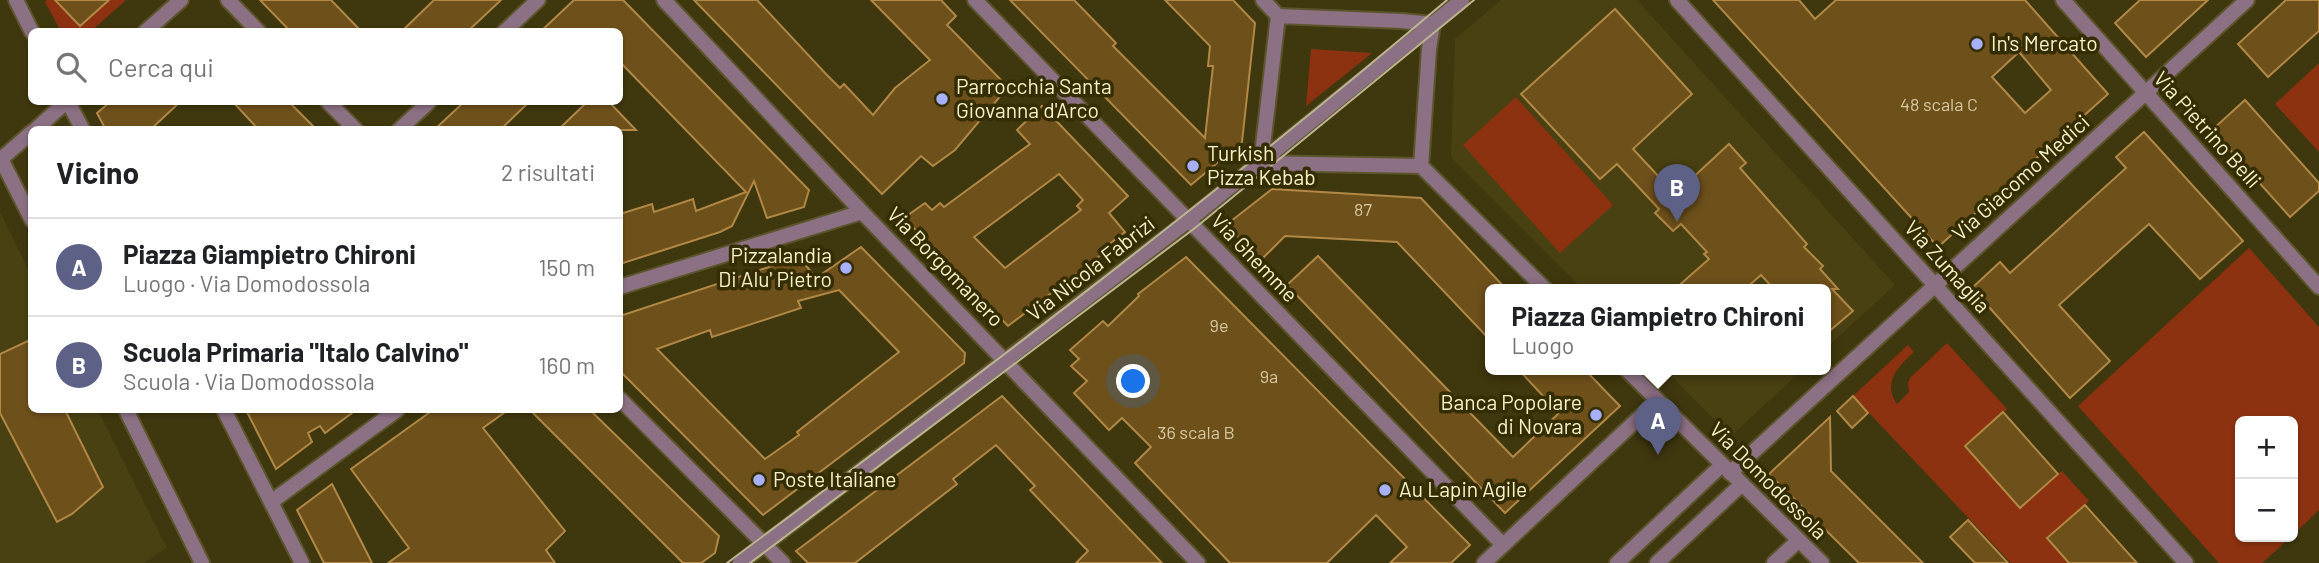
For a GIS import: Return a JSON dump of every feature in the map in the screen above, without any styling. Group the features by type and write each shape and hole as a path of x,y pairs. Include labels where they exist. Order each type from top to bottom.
{"street":[{"path":"16,0 30,28"},
{"path":"150,28 181,0"},
{"path":"228,0 255,28"},
{"path":"508,28 538,0"},
{"name":"Via Borgomanero","path":"664,0 862,212 1198,563"},
{"name":"Via Ghemme","path":"975,0 1503,545"},
{"path":"1264,0 1278,16 1433,24 1421,166"},
{"name":"Via Nicola Fabrizi","path":"740,563 1188,221 1462,0"},
{"name":"Via Zumaglia","path":"1676,0 2186,563"},
{"name":"Via Pietrino Belli","path":"2063,0 2319,287"},
{"name":"Via Giacomo Medici","path":"1617,563 1935,285 2247,0"},
{"path":"1278,16 1262,163 1421,166 1540,284"},
{"path":"39,126 63,105"},
{"path":"69,105 81,126"},
{"path":"331,105 352,126"},
{"path":"403,126 426,105"},
{"path":"28,135 0,158 28,212"},
{"path":"623,286 862,212"},
{"name":"Via Domodossola","path":"1632,375 1822,563"},
{"path":"1484,563 1657,401"},
{"path":"623,402 783,563"},
{"path":"127,413 195,560"},
{"path":"226,413 302,563"},
{"path":"271,502 393,413"},
{"path":"1657,563 1742,484"},
{"path":"1774,563 1799,540"}],"shaded area":[{"path":"126,0 94,28 59,28 45,2"},
{"path":"1501,0 1637,0 1895,285 1831,343 1831,284 1578,284 1451,157 1455,39"},
{"path":"1311,49 1372,53 1306,106"},
{"path":"2319,63 2319,152 2275,104"},
{"path":"1516,97 1613,205 1560,253 1463,145"},
{"path":"0,212 28,269 28,413 100,413 167,548 144,563 0,563"},
{"path":"2249,248 2319,327 2319,510 2298,530 2298,416 2235,416 2235,542 2285,542 2262,563 2219,563 2078,406"},
{"path":"1947,343 2007,409 1965,446 2019,508 2062,471 2089,501 2048,538 2069,563 2011,563 1853,396 1908,345 1914,352 1902,363 1892,382 1891,389 1897,404 1909,392 1910,378"},
{"path":"1670,375 1797,375 1731,436"}],"building":[{"path":"55,0 109,0 80,26"},
{"path":"260,0 331,0 358,28 287,28"},
{"path":"434,0 501,0 471,28 405,28"},
{"path":"574,0 623,0 809,190 804,207 767,218 754,181 732,226 623,263 623,213 652,204 654,212 693,199 696,211 746,192 623,65 623,28 544,28"},
{"path":"694,0 757,0 840,88 844,84 873,115 895,88 930,60 871,0 941,0 956,16 947,25 1008,87 955,150 933,166 921,156 882,194"},
{"path":"1010,0 1074,0 1116,43 1113,46 1205,138 1213,66 1208,66 1210,46 1165,0 1233,0 1255,23 1242,142 1191,185"},
{"path":"1713,0 1799,0 1815,19 1836,0 2025,0 2108,94 1938,247","holes":["2019,52 2051,90 2025,113 1992,77"]},
{"path":"2140,0 2208,0 2146,57 2115,23"},
{"path":"2286,0 2319,0 2319,31 2268,77 2238,44"},
{"path":"1615,9 1692,94 1633,149 1675,194 1729,144 1746,163 1740,168 1807,244 1804,247 1823,266 1820,269 1838,289 1832,289 1853,311 1831,330 1831,284 1769,284 1761,275 1751,284 1681,284 1709,259 1704,254 1707,252 1681,224 1673,231 1655,213 1659,209 1617,164 1600,179 1521,94"},
{"path":"2245,100 2319,183 2319,191 2290,217 2212,130"},
{"path":"106,105 177,105 154,126 104,126 97,113"},
{"path":"236,105 292,105 313,126 255,126"},
{"path":"461,105 526,105 504,126 438,126"},
{"path":"584,105 612,105 636,130 623,130 623,126 562,126"},
{"path":"1042,106 1128,196 1109,213 1125,232 1099,252 1101,255 1008,326 904,218 925,203 932,210 940,203 944,207 1030,144 1017,130","holes":["1059,174 1083,200 1077,206 1081,210 1005,268 974,237"]},
{"path":"2144,132 2243,241 2200,279 2149,224 2059,305 2110,361 2070,398 1972,288 2000,262 2010,273 2126,168 2116,157"},
{"path":"1272,189 1421,198 1501,284 1485,284 1485,335 1397,242 1285,236 1261,260 1226,225"},
{"path":"861,247 965,353 964,363 763,515 623,374 623,315 799,257 816,278","holes":["839,290 899,352 797,432 799,435 765,459 657,349 710,330 712,337 801,308 798,301"]},
{"path":"1318,256 1513,457 1559,413 1524,375 1590,375 1620,406 1505,513 1287,285"},
{"path":"1186,257 1470,545 1451,563 1390,563 1407,547 1376,515 1327,563 1230,563 1135,463 1151,447 1122,418 1109,430 1074,393 1087,381 1071,366 1079,359 1070,350 1103,321 1108,326 1138,294"},
{"path":"28,341 28,413 66,413 103,487 72,514 57,522 0,413 0,354"},
{"path":"1002,396 1162,563 1076,563 1088,551 1030,490 1035,486 996,445 953,479 957,484 855,563 808,563 796,551"},
{"path":"1853,396 1868,413 1852,428 1837,411"},
{"path":"2003,412 2058,474 2020,508 1965,446"},
{"path":"248,413 352,413 325,433 320,426 308,433 312,442 276,469"},
{"path":"429,413 504,413 483,428 565,531 546,550 555,563 388,563 409,548 351,469"},
{"path":"533,413 593,413 719,536 715,553 701,563 683,563"},
{"path":"1830,417 1831,471 1923,563 1859,563 1769,474"},
{"path":"332,484 372,563 324,563 297,510"},
{"path":"2085,505 2137,563 2069,563 2047,538"},
{"path":"1968,520 2008,563 1975,563 1950,537"}],"tram line":[{"path":"727,563 1182,217 1447,0"},
{"path":"750,563 1195,228 1474,0"}],"place":[{"name":"In's Mercato","path":"1977,44"},
{"name":"Parrocchia Santa Giovanna d'Arco","path":"942,99"},
{"name":"Turkish Pizza Kebab","path":"1193,166"},
{"name":"Scuola Primaria \"Italo Calvino\"","path":"1677,222"},
{"name":"Pizzalandia Di Alu' Pietro","path":"846,268"},
{"name":"Banca Popolare di Novara","path":"1596,415"},
{"name":"Piazza Giampietro Chironi","path":"1658,455"},
{"name":"Poste Italiane","path":"759,480"},
{"name":"Au Lapin Agile","path":"1385,490"}]}
